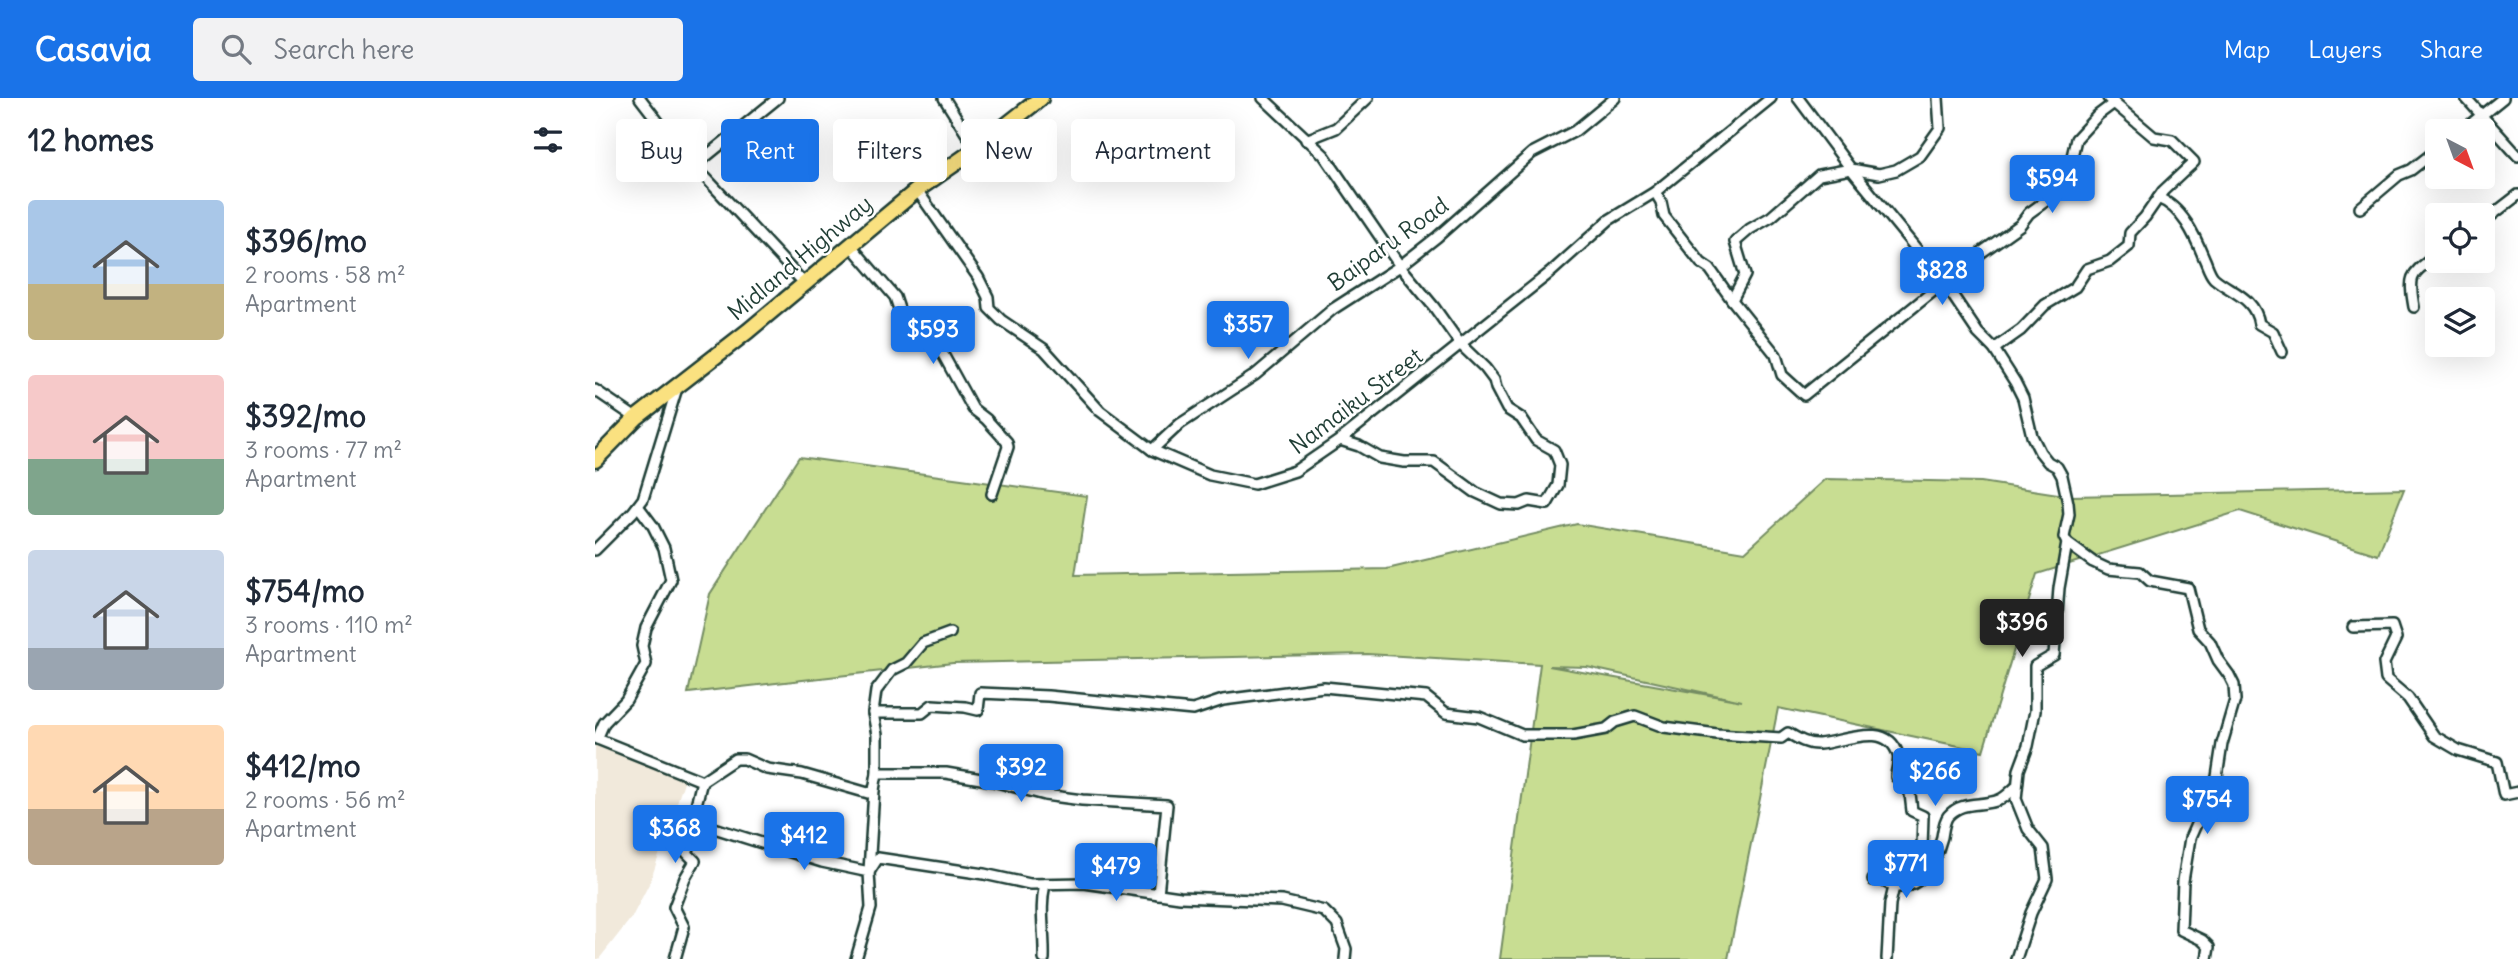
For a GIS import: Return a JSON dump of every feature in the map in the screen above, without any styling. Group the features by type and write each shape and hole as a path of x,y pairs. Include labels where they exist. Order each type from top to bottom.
{"main road":[{"name":"Midland Highway","path":"1014,119 1041,98"},
{"name":"Midland Highway","path":"595,460 636,418 852,247 917,190 961,159"}],"street":[{"path":"640,98 656,119"},
{"path":"707,156 778,98"},
{"path":"944,98 961,125"},
{"path":"1263,98 1324,155 1400,266 1461,345 1494,380 1507,409 1521,418 1537,440 1554,450 1560,465 1558,485 1547,504 1501,504 1475,492 1434,462 1404,462 1380,458 1359,446 1340,440"},
{"path":"1307,140 1336,128 1369,98"},
{"name":"Baiparu Road","path":"1152,450 1180,424 1255,375 1333,309 1400,266 1532,153 1575,131 1615,98"},
{"name":"Namaiku Street","path":"917,190 978,277 988,297 989,308 1001,320 1044,349 1100,411 1152,450 1210,475 1254,484 1295,471 1340,440 1551,272 1609,220 1655,192 1771,98"},
{"path":"1798,98 1851,169 1945,284 2015,382 2023,398 2032,436 2041,453 2048,462 2057,467 2062,476 2069,514 2064,537 2067,542 2093,562 2108,569 2140,572 2150,581 2188,588 2198,629 2210,642 2234,685 2235,700 2222,744 2217,777 2190,838 2183,881 2181,930 2195,936 2209,947 2207,959"},
{"path":"1732,300 1745,275 1735,242 1750,229 1771,217 1819,175 1851,169 1879,174 1896,170 1920,156 1940,128 1938,98"},
{"path":"2466,98 2518,156"},
{"path":"2477,119 2503,98"},
{"path":"1655,192 1661,202 1664,216 1701,263 1710,269 1776,355 1782,375 1804,395 2065,187 2076,139 2111,100 2154,137 2172,140 2194,162 2158,198 2130,233 2129,246 2110,261 2087,269 2075,287 2045,304 2021,330 1994,349"},
{"path":"2360,208 2399,175 2425,159"},
{"path":"707,182 805,284"},
{"path":"2495,213 2518,195"},
{"path":"2158,198 2167,201 2187,223 2212,277 2237,291 2258,315 2259,324 2273,332 2282,352"},
{"path":"852,247 895,297 900,312 940,349 974,409 1007,442 1008,447 992,494"},
{"path":"2414,307 2410,283 2414,274 2425,265"},
{"path":"595,550 643,499 677,388"},
{"path":"595,390 636,418"},
{"path":"638,506 653,526 664,548 671,580 646,628 642,646 646,664 627,700 604,723 596,738 702,781"},
{"path":"2016,959 2031,913 2047,879 2043,848 2028,829 2018,807 2016,787 2035,711 2035,666 2054,655 2059,587 2067,542"},
{"path":"2353,627 2392,626 2396,638 2384,663 2386,679 2408,698 2434,736 2458,750 2497,762 2504,795 2518,792"},
{"path":"856,959 871,908 869,872 877,773 877,735 873,713 876,691 892,670 906,663 923,643 950,633"},
{"path":"873,713 922,713 932,705 978,710 980,693 1048,696 1193,710 1223,700 1324,687 1426,697 1447,713 1479,717 1522,735 1573,734 1606,729 1615,722 1635,716 1664,727 1717,734 1781,738 1789,733 1802,741 1817,744 1860,735 1877,736 1891,742 1899,757 1896,777 1909,785 1912,811 1923,816 1922,847 1937,850"},
{"path":"675,959 684,927 674,907 685,877 695,861 687,853 692,840 692,821 702,781 735,759 744,759 767,769 802,774 859,791 868,793 874,790"},
{"path":"877,773 946,773 993,781 1045,795 1167,805 1158,894"},
{"path":"1873,880 1882,880 1894,887 1904,887 1918,881 1933,864 1947,817 1965,804 1999,800 2016,787"},
{"path":"692,821 822,862 869,872"},
{"path":"869,872 879,858 1031,884 1084,883 1158,894 1282,901 1324,911 1337,924 1346,949 1345,959"},
{"path":"1044,959 1045,930 1040,905 1045,884"},
{"path":"1887,959 1890,904 1894,887"}],"shaded area":[{"path":"595,741 686,776 650,882 632,917 599,959 595,959"}],"green space":[{"path":"799,457 1087,496 1075,575 1387,569 1577,524 1745,552 1825,479 1981,482 2071,496 2404,489 2378,555 2240,511 2037,574 1983,751 1778,708 1728,959 1500,959 1540,664 1367,654 953,663 688,693 710,594","holes":["1549,666 1587,667 1742,701"]}]}
